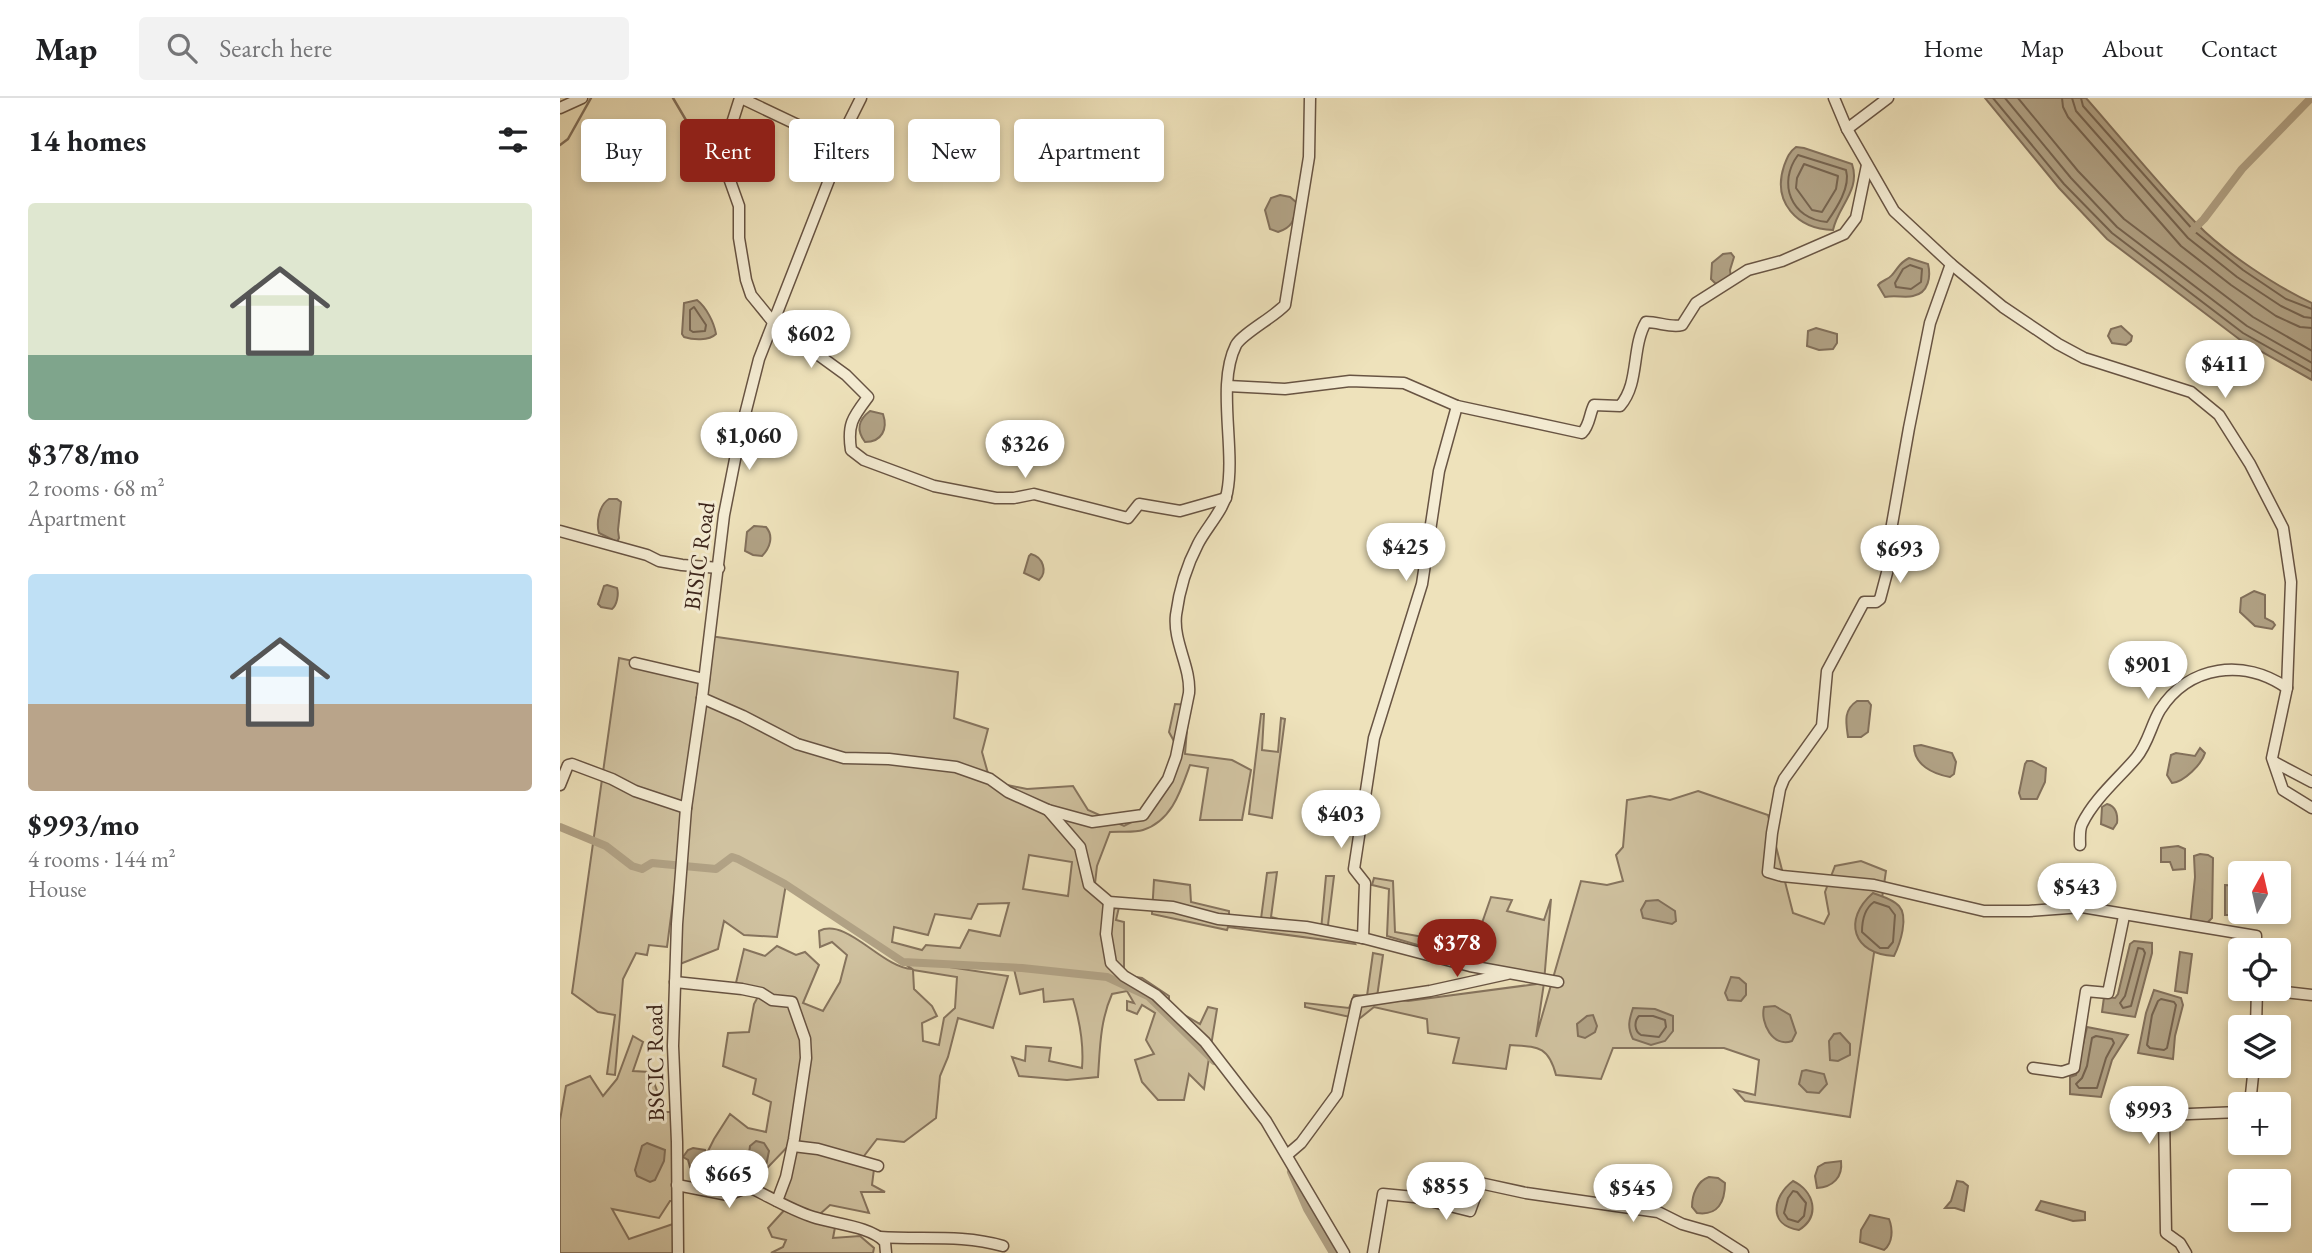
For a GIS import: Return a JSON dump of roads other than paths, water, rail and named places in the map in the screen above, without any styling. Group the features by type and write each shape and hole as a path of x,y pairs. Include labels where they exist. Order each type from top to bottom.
{"street":[{"path":"560,108 582,98"},
{"path":"789,121 740,98 726,142 724,164 739,206 740,238 751,295 773,322 846,375 868,397 848,431 851,450 864,460 934,486 996,498 1034,494 1128,518 1139,504 1180,511 1226,498"},
{"name":"BISIC Road","path":"850,119 861,98"},
{"path":"702,698 797,744 844,758 956,767 990,779 1008,792 1048,810 1092,822 1143,815 1168,779 1176,757 1189,688 1176,631 1176,616 1181,590 1198,544 1226,498 1230,467 1228,386 1231,360 1238,342 1285,305 1309,157 1310,98"},
{"path":"1834,98 1847,128 1894,211 2003,307 2084,358 2191,392 2219,415 2250,464 2283,528 2291,582 2287,688 2272,758 2283,790 2312,808"},
{"path":"1847,128 1888,98"},
{"path":"1228,386 1285,389 1350,381 1404,383 1457,406 1583,433 1588,427 1589,415 1594,405 1620,406 1628,397 1635,355 1646,322 1676,327 1682,325 1696,303 1748,271 1782,261 1844,234 1856,218 1867,165"},
{"name":"BISIC Road","path":"682,873 686,808 724,515 740,433 759,359 828,182"},
{"path":"1951,264 1930,323 1888,547 1889,565 1880,599 1876,603 1864,602 1828,671 1822,726 1784,779 1780,789 1768,872 1883,887 1984,911 2082,907 2256,938"},
{"path":"1363,938 1365,883 1354,869 1374,738 1422,584 1439,471 1457,406"},
{"path":"560,531 648,555 659,561 719,568"},
{"path":"635,663 704,679"},
{"path":"2080,845 2081,826 2113,782 2139,755 2160,710 2178,687 2210,671 2228,670 2266,678 2287,688"},
{"path":"2274,762 2312,782"},
{"path":"560,785 568,765 572,764 635,791 686,808"},
{"path":"1048,810 1080,847 1089,886 1109,902 1173,907 1218,919 1306,927 1363,938 1470,966 1559,982"},
{"name":"BSCIC Road","path":"678,1253 673,1046 682,873"},
{"path":"1109,902 1107,934 1111,963 1124,976 1156,995 1205,1042 1266,1121 1344,1253"},
{"path":"2033,1068 2062,1072 2074,1068 2086,991 2108,993 2124,916"},
{"path":"1287,1155 1301,1143 1337,1094 1357,1002 1430,992 1509,973"},
{"path":"675,982 742,989 761,993 772,1000 792,1002 805,1039 806,1058 793,1146 777,1201"},
{"path":"2291,993 2312,995"},
{"path":"2186,1253 2180,1243 2166,1233 2164,1115 2228,1112"},
{"path":"793,1146 818,1149 878,1166"},
{"path":"1373,1253 1383,1194 1414,1197 1470,1211 1480,1183 1526,1193 1658,1212 1682,1224 1710,1232 1743,1253"},
{"path":"677,1185 728,1195 749,1187 812,1217 880,1237 962,1237 1003,1246"},
{"path":"880,1237 885,1242 886,1253"}],"water":[{"path":"1985,98 2086,98 2208,235 2252,268 2312,303 2312,380 2239,339 2107,239 2059,188"},
{"path":"1796,147 1852,164 1854,182 1833,230 1808,225 1791,211 1785,202 1781,179 1787,158"},
{"path":"1280,195 1290,197 1297,203 1292,222 1278,232 1270,229 1265,210 1271,198"},
{"path":"1731,253 1734,257 1730,270 1731,278 1716,284 1711,279 1712,263 1723,254"},
{"path":"1909,258 1928,264 1929,279 1926,288 1913,296 1885,297 1878,285"},
{"path":"697,300 706,311 716,334 709,338 692,339 682,334 684,303"},
{"path":"2121,326 2132,336 2126,345 2112,343 2108,336 2111,329"},
{"path":"1816,328 1837,334 1837,343 1833,349 1819,350 1807,346 1808,331"},
{"path":"870,411 883,414 884,429 876,440 865,442 860,433 860,425"},
{"path":"609,499 621,502 617,542 599,533 598,529 601,510"},
{"path":"754,526 766,527 770,534 769,546 762,556 745,551 747,532"},
{"path":"1031,554 1039,558 1043,565 1042,577 1039,580 1024,573"},
{"path":"604,586 618,590 612,609 598,604"},
{"path":"2254,591 2265,595 2265,618 2275,625 2272,629 2255,626 2240,612 2241,598"},
{"path":"2150,652 2153,659 2149,672 2137,679 2132,677 2128,662"},
{"path":"1857,701 1868,701 1871,705 1868,732 1861,737 1848,737 1847,713"},
{"path":"1921,745 1952,753 1956,762 1954,774 1950,777 1926,768 1915,753 1914,746"},
{"path":"2200,748 2205,753 2196,767 2187,776 2172,783 2167,775 2171,755 2176,753 2195,756"},
{"path":"2027,761 2046,768 2045,782 2037,799 2021,799 2019,793"},
{"path":"2107,804 2117,814 2117,823 2113,829 2101,824 2102,807"},
{"path":"2178,846 2185,849 2185,869 2173,870 2170,862 2161,862 2161,848"},
{"path":"2200,854 2213,858 2212,918 2205,925 2190,926 2195,877 2194,856"},
{"path":"2225,885 2228,885 2228,915 2225,915"},
{"path":"1873,893 1894,901 1902,911 1902,931 1894,956 1869,949 1856,934 1857,914"},
{"path":"1658,900 1675,911 1676,921 1672,924 1643,918 1641,910 1646,901"},
{"path":"2134,941 2152,943 2152,953 2135,1017 2102,1012 2104,997 2115,998 2118,994 2130,944"},
{"path":"2180,952 2192,954 2187,993 2175,991"},
{"path":"1731,977 1739,978 1746,984 1746,995 1741,1001 1728,1000 1725,993"},
{"path":"2154,990 2181,998 2183,1005 2175,1036 2173,1059 2138,1053"},
{"path":"1775,1006 1790,1015 1796,1033 1792,1041 1779,1041 1766,1027 1764,1007"},
{"path":"1633,1008 1655,1009 1673,1016 1673,1031 1665,1041 1651,1045 1633,1039 1629,1024"},
{"path":"1593,1015 1597,1026 1595,1032 1585,1038 1578,1036 1577,1024"},
{"path":"2087,1027 2128,1035 2112,1060 2101,1097 2070,1094 2070,1077 2076,1075"},
{"path":"1840,1033 1850,1044 1850,1055 1838,1061 1830,1060 1829,1041 1834,1034"},
{"path":"1802,1071 1824,1074 1827,1084 1819,1093 1807,1092 1799,1084"},
{"path":"756,1141 764,1143 769,1151 766,1166 761,1173 754,1173 748,1160 750,1146"},
{"path":"647,1143 665,1150 664,1161 655,1180 650,1182 637,1176 635,1170 642,1146"},
{"path":"693,1148 705,1150 706,1154 698,1165 690,1167 688,1160 683,1157"},
{"path":"1841,1161 1836,1180 1828,1186 1817,1188 1815,1176 1818,1167 1825,1163"},
{"path":"1709,1177 1718,1178 1725,1183 1722,1202 1715,1210 1697,1213 1692,1207 1694,1193 1698,1185"},
{"path":"1793,1181 1806,1191 1812,1204 1810,1218 1799,1230 1782,1222 1776,1209 1781,1194"},
{"path":"1957,1181 1968,1186 1964,1211 1945,1208 1951,1201"},
{"path":"2041,1201 2085,1212 2085,1220 2073,1221 2036,1210"},
{"path":"1870,1215 1889,1219 1891,1236 1884,1250 1860,1242 1861,1230"}],"waterway":[{"path":"560,145 568,139 591,98"},
{"path":"673,98 685,119"},
{"path":"2191,232 2242,169 2311,98"},
{"path":"560,827 606,846 632,866 642,869 652,863 716,869 732,857 738,859 785,884 903,962 1022,968 1107,977 1148,996 1214,1061"},
{"path":"1291,1172 1307,1209 1333,1253"}]}
